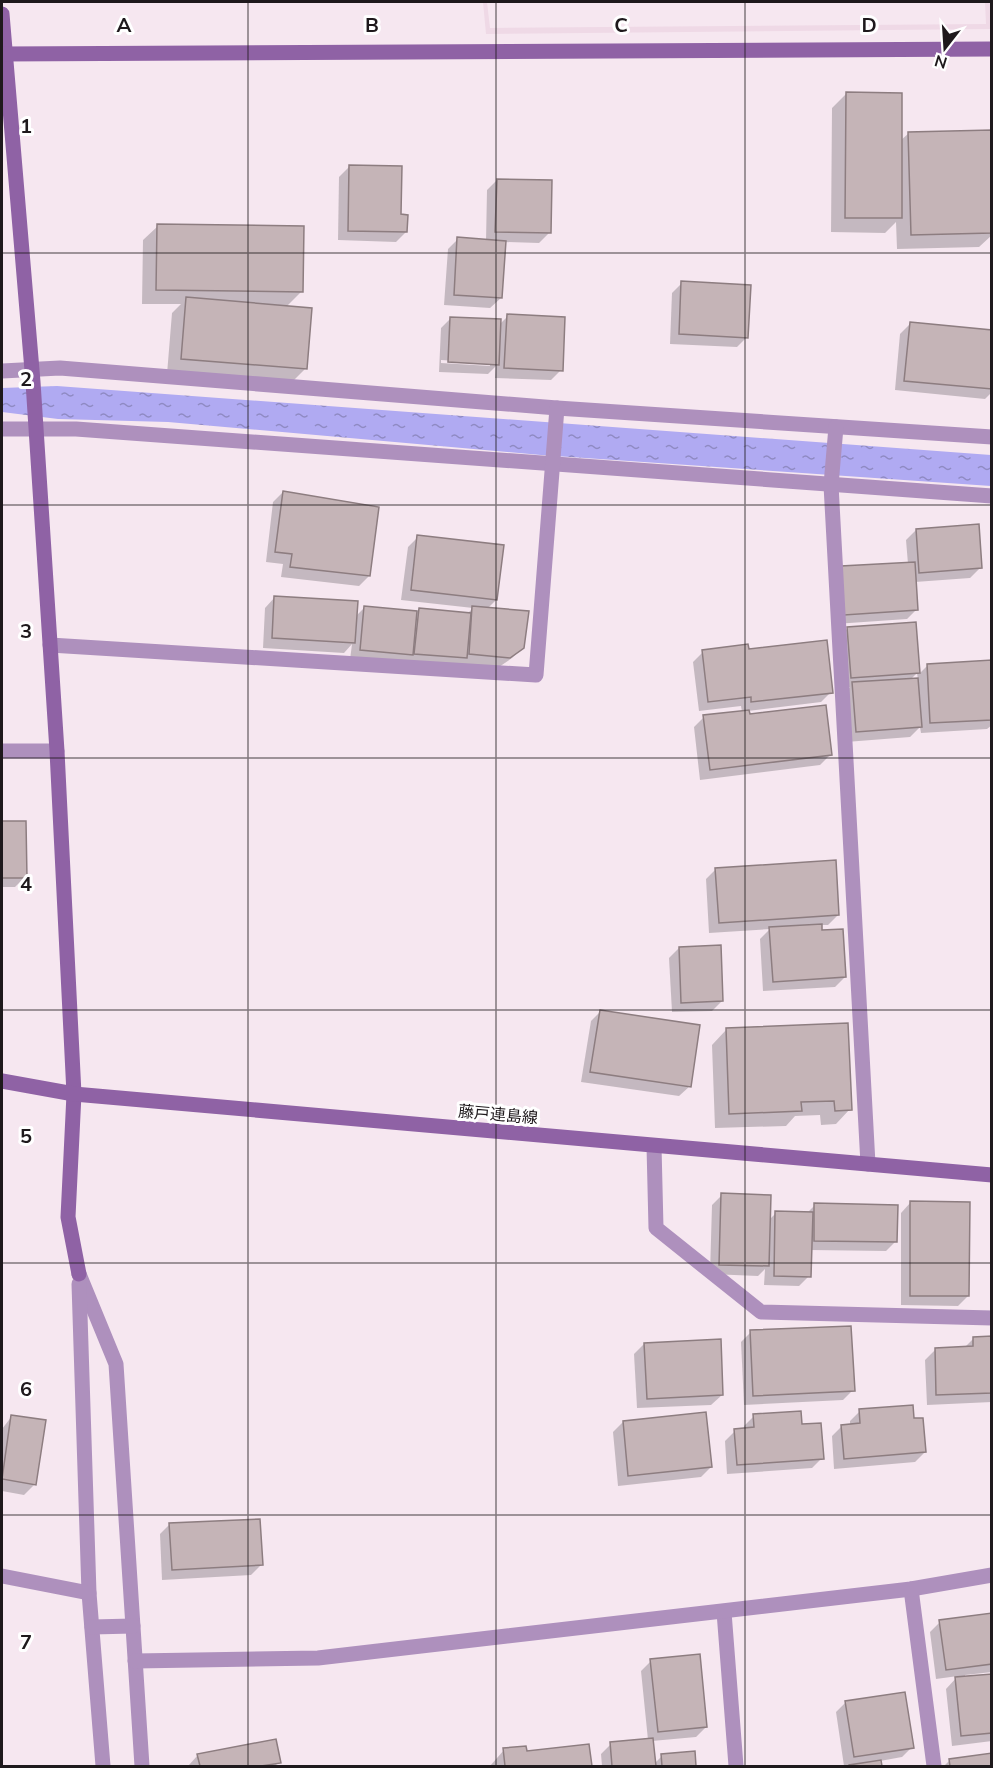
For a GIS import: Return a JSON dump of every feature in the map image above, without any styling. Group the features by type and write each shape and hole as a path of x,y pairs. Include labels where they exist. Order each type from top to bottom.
{"street":[{"path":"2,14 2,54 32,375 57,751 74,1094 68,1217 79,1274 89,1593 103,1767"},
{"path":"2,54 992,50"},
{"path":"2,371 32,375 60,368 556,414 835,434 992,437"},
{"path":"50,645 536,675 556,414"},
{"path":"2,429 35,426 831,482 992,496"},
{"path":"835,434 831,482 868,1164"},
{"path":"2,751 57,751"},
{"name":"藤戸連島線","path":"2,1081 74,1094 992,1175"},
{"path":"654,1146 656,1228 761,1312 992,1318"},
{"path":"79,1274 116,1364 142,1767"},
{"path":"135,1661 318,1658 911,1589 992,1575"},
{"path":"2,1576 89,1593"},
{"path":"911,1589 934,1767"},
{"path":"724,1611 736,1767"},
{"path":"92,1626 133,1626"}],"shaded area":[{"path":"483,2 487,2 490,28 986,24 985,2 991,2 991,29 486,34"}],"water":[{"path":"57,386 991,455 991,486 541,455 168,422 58,419 2,412 2,388"}],"building":[{"path":"846,92 902,93 902,218 845,218"},
{"path":"992,130 992,233 911,235 908,132"},
{"path":"349,165 402,166 401,214 408,215 407,232 348,231"},
{"path":"497,179 552,180 551,233 495,232"},
{"path":"157,224 304,226 303,292 156,290"},
{"path":"457,237 506,241 502,298 454,295"},
{"path":"681,281 751,285 748,338 679,334"},
{"path":"186,297 312,308 307,369 181,359"},
{"path":"507,314 565,317 563,371 504,368"},
{"path":"450,317 501,319 499,365 448,362"},
{"path":"910,322 992,330 992,389 904,381"},
{"path":"283,491 379,507 370,576 290,567 292,554 275,552"},
{"path":"979,524 982,568 919,573 916,529"},
{"path":"417,535 504,545 497,600 411,590"},
{"path":"915,562 918,610 844,615 841,566"},
{"path":"274,596 358,601 355,643 272,638"},
{"path":"364,606 417,611 413,655 360,650"},
{"path":"472,606 529,611 524,648 510,658 469,654"},
{"path":"419,608 471,613 467,658 414,654"},
{"path":"916,622 920,673 851,678 847,627"},
{"path":"827,640 833,693 751,702 751,697 708,702 702,650 748,644 749,649"},
{"path":"992,660 992,720 930,723 927,664"},
{"path":"918,678 922,727 856,732 852,682"},
{"path":"826,705 832,755 710,770 703,715 749,710 750,714"},
{"path":"2,821 26,821 27,878 2,878"},
{"path":"836,860 839,915 719,923 715,868"},
{"path":"822,924 822,930 843,929 846,977 773,982 769,927"},
{"path":"721,945 723,1001 681,1003 679,947"},
{"path":"600,1010 700,1025 691,1087 590,1072"},
{"path":"848,1023 852,1110 835,1111 834,1101 801,1102 802,1111 729,1114 726,1028"},
{"path":"721,1193 771,1195 769,1266 719,1265"},
{"path":"910,1201 970,1202 969,1296 910,1296"},
{"path":"814,1203 898,1205 897,1242 814,1241"},
{"path":"775,1211 813,1212 811,1277 774,1276"},
{"path":"851,1326 855,1391 753,1396 750,1330"},
{"path":"992,1336 992,1393 936,1395 935,1348 973,1346 973,1337"},
{"path":"721,1339 723,1395 647,1399 644,1343"},
{"path":"913,1405 914,1418 923,1418 926,1452 844,1459 841,1425 860,1423 859,1409"},
{"path":"801,1411 802,1424 821,1423 824,1459 737,1465 734,1429 754,1427 753,1414"},
{"path":"706,1412 712,1467 628,1476 623,1421"},
{"path":"11,1415 46,1420 36,1485 2,1479"},
{"path":"260,1519 263,1565 172,1570 169,1523"},
{"path":"992,1613 992,1664 946,1670 939,1620"},
{"path":"700,1654 707,1727 658,1732 650,1659"},
{"path":"992,1674 992,1733 961,1736 955,1677"},
{"path":"905,1692 914,1748 854,1757 845,1701"},
{"path":"653,1738 656,1766 612,1766 610,1742"},
{"path":"276,1739 281,1763 261,1766 200,1766 197,1754"},
{"path":"589,1744 592,1766 505,1766 503,1748 526,1746 527,1751"},
{"path":"695,1751 696,1766 662,1766 661,1754"},
{"path":"992,1753 992,1766 950,1766 949,1759"},
{"path":"881,1760 882,1766 849,1766 849,1765"}]}
